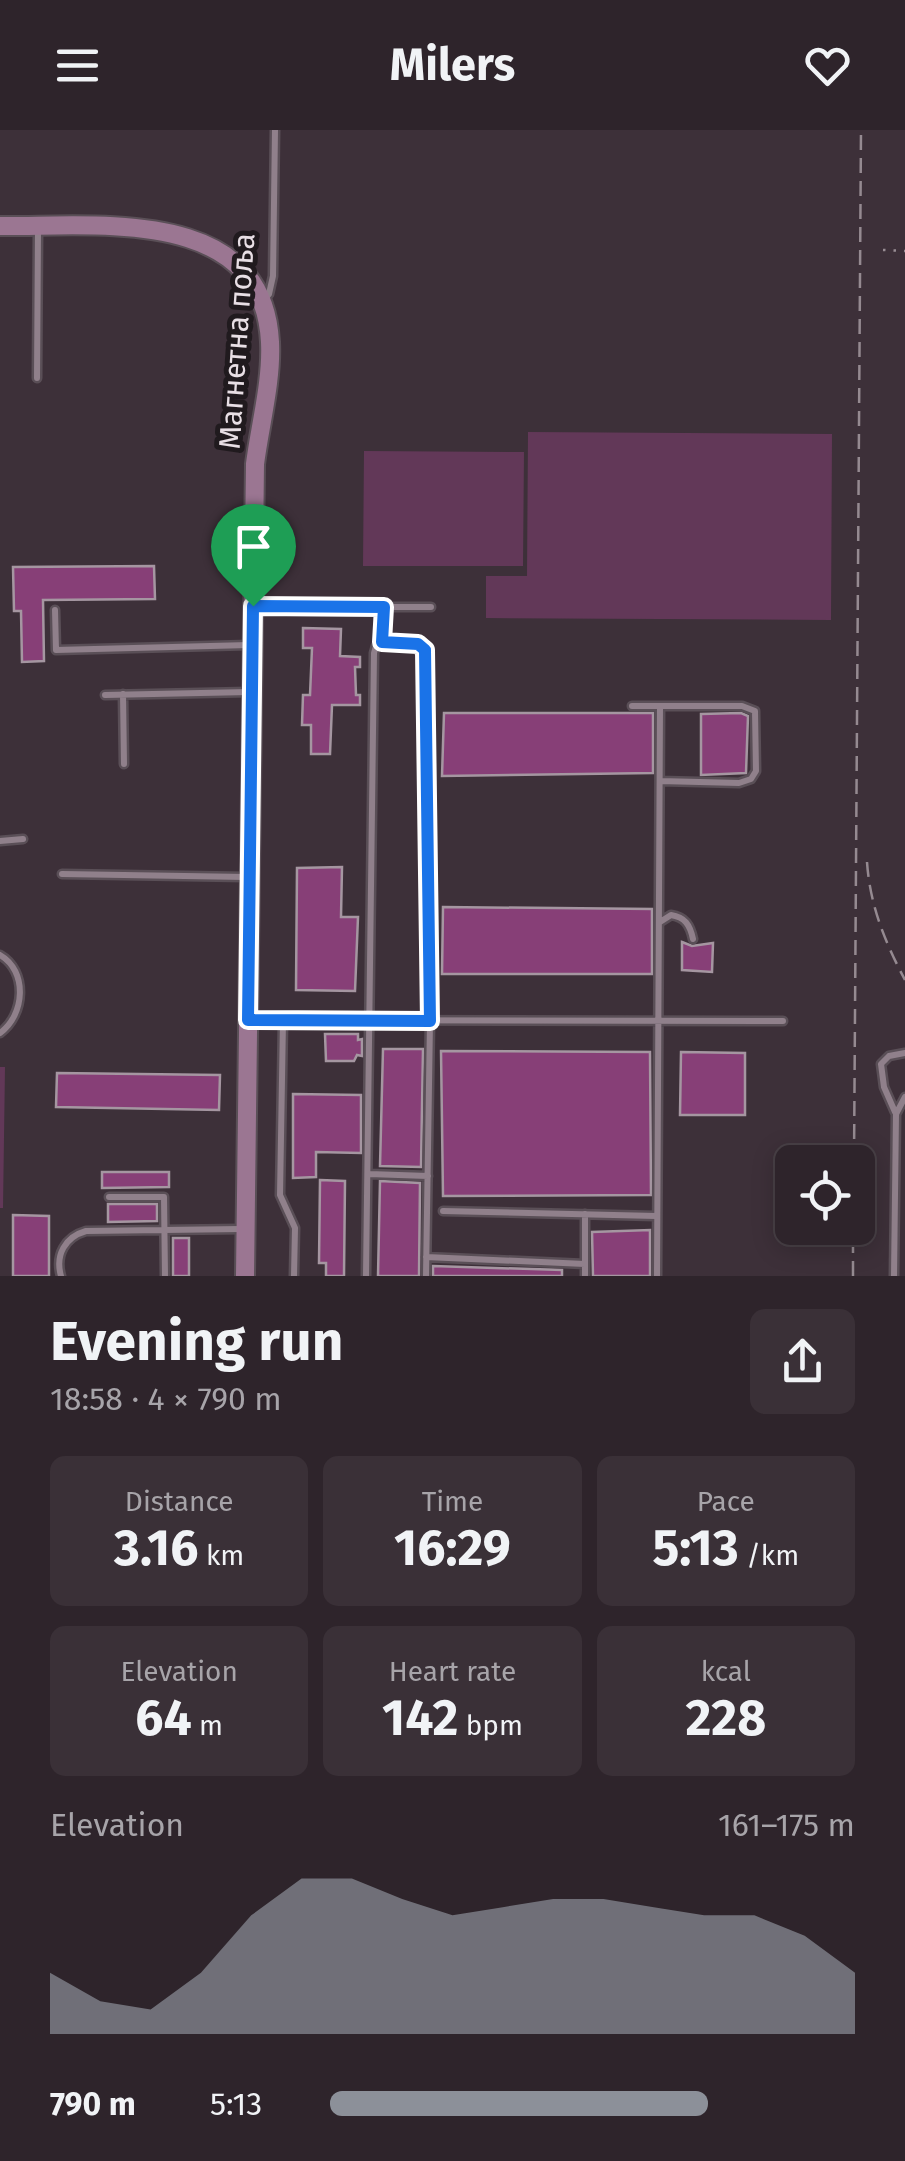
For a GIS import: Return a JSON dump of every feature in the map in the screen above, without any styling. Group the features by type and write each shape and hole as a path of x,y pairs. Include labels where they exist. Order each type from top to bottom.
{"street":[{"path":"0,226 139,228 195,239 218,249 236,264 262,302"},
{"name":"Магнетна поља","path":"246,1276 255,464 270,342 262,302"}],"lane":[{"name":"Магнетна поља","path":"262,302 269,294 273,276 275,130"},
{"path":"37,378 38,226"},
{"path":"253,606 431,607"},
{"path":"382,642 384,607"},
{"path":"55,610 56,650 252,645"},
{"path":"366,1276 374,653 382,642 418,644 426,654 430,1021 426,1276"},
{"path":"105,694 252,692"},
{"path":"123,694 124,764"},
{"path":"632,706 751,708 755,714 754,778 745,782 660,781"},
{"path":"657,1276 660,706"},
{"path":"0,840 23,838"},
{"path":"62,874 249,877"},
{"path":"660,923 671,915 680,917 690,928 693,939"},
{"path":"0,954 16,969 20,991 16,1013 0,1033"},
{"path":"248,1020 783,1022"},
{"path":"282,1021 280,1195 294,1228 294,1276"},
{"path":"894,1276 896,1114 884,1087 881,1064 889,1056 905,1053"},
{"path":"896,1114 905,1097"},
{"path":"369,1174 428,1176"},
{"path":"109,1197 164,1198 165,1276"},
{"path":"442,1212 657,1216"},
{"path":"585,1214 585,1276"},
{"path":"61,1276 62,1249 78,1233 246,1229"},
{"path":"426,1257 585,1264"}],"path":[{"path":"883,250 905,251"}],"shaded area":[{"path":"528,432 832,434 831,620 486,618 486,576 527,576"},
{"path":"364,451 524,452 523,566 363,566"},
{"path":"0,1067 5,1067 3,1208 0,1208"}],"building":[{"path":"154,566 155,599 43,600 44,661 22,662 21,611 14,611 13,567"},
{"path":"303,628 341,629 340,656 360,657 360,667 355,667 360,705 332,705 330,754 311,754 311,725 302,725 303,695 310,695 312,648 303,648"},
{"path":"444,713 653,713 653,773 442,776"},
{"path":"701,714 748,716 746,773 701,775"},
{"path":"342,867 341,917 358,917 355,991 296,990 297,868"},
{"path":"443,907 652,909 652,974 442,974"},
{"path":"682,942 692,946 713,943 712,972 682,970"},
{"path":"325,1034 358,1034 358,1040 362,1039 362,1056 357,1055 354,1061 326,1061"},
{"path":"383,1049 423,1049 421,1167 380,1166"},
{"path":"441,1051 650,1052 651,1195 443,1196"},
{"path":"681,1052 745,1053 745,1115 680,1115"},
{"path":"57,1073 220,1075 219,1110 56,1107"},
{"path":"293,1094 361,1095 361,1153 316,1152 316,1177 293,1178"},
{"path":"102,1172 169,1172 169,1187 102,1188"},
{"path":"320,1180 345,1181 344,1276 326,1276 326,1263 319,1263"},
{"path":"380,1181 420,1183 419,1276 378,1276"},
{"path":"108,1204 157,1204 157,1221 108,1222"},
{"path":"13,1215 49,1216 49,1276 13,1276"},
{"path":"650,1230 650,1276 593,1276 592,1232"},
{"path":"173,1238 189,1238 189,1276 173,1276"},
{"path":"433,1266 562,1270 562,1276 433,1276"}],"railway":[{"path":"854,1145 861,130"},
{"path":"867,862 880,923 905,980"},
{"path":"853,1245 853,1276"}],"route":[{"path":"253,606 384,607 382,642 418,644 425,650 430,1021 248,1020 253,606"}]}
